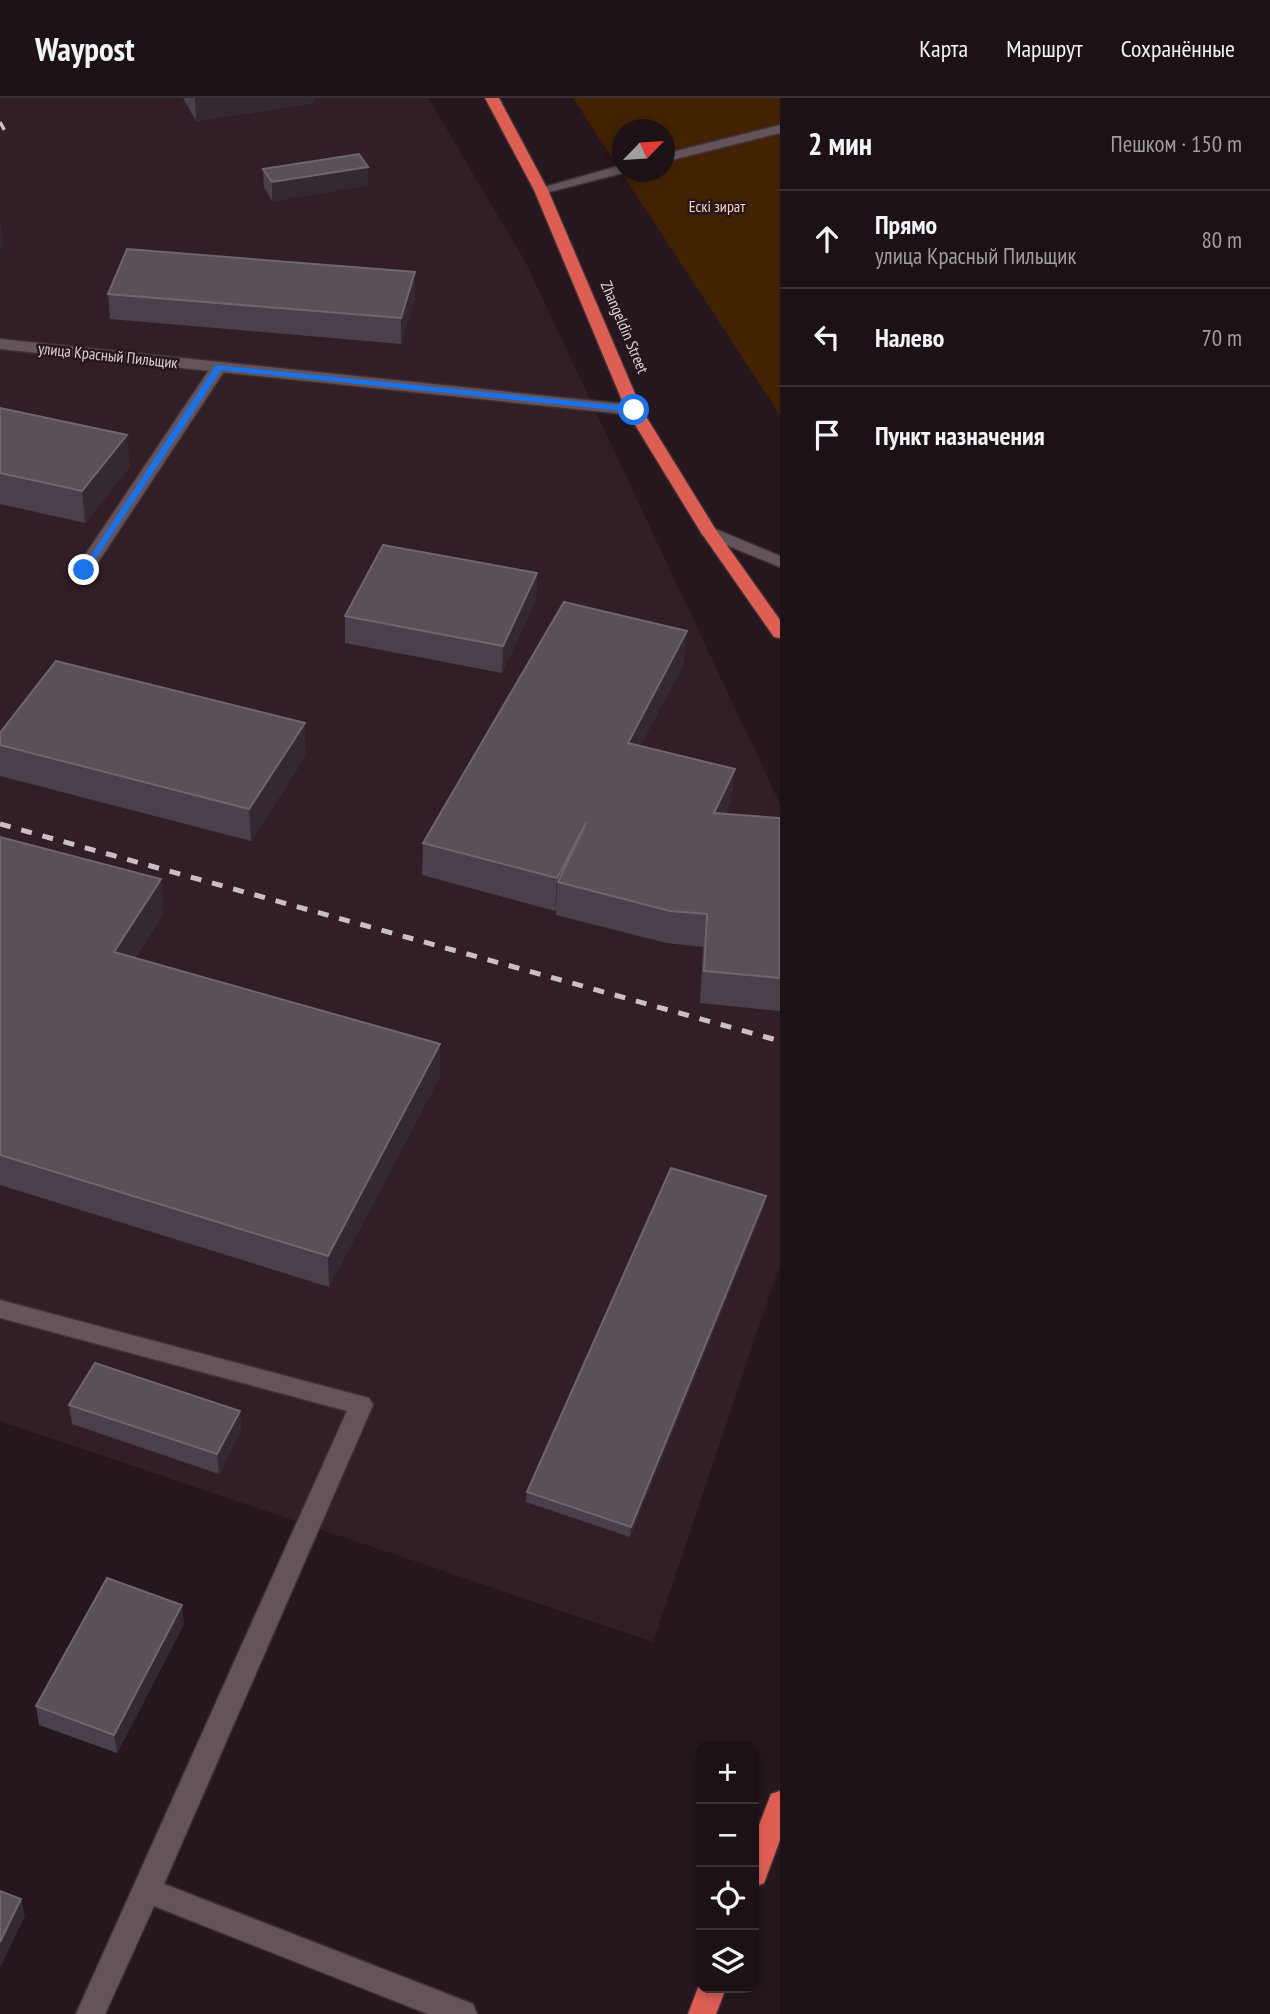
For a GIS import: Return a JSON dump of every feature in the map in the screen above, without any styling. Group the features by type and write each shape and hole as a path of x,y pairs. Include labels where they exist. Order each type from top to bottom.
{"highway":[{"name":"Zhangeldin Street","path":"492,98 541,190 634,410 708,531 780,633"},
{"path":"757,1867 780,1803"},
{"path":"702,2014 710,1993"}],"street":[{"path":"675,155 780,129"},
{"path":"541,190 612,172"},
{"name":"улица Красный Пильщик","path":"0,344 634,410"},
{"path":"84,570 219,367"},
{"path":"708,531 780,562"},
{"path":"0,1309 361,1405 90,2014"},
{"path":"147,1890 463,2014"}],"shaded area":[{"path":"0,98 428,98 525,261 780,804 780,1264 653,1642 0,1421"}],"green space":[{"name":"Ескі зират","path":"573,98 780,98 780,415 628,182 675,182 675,119 612,119 612,158"}],"building":[{"path":"359,154 368,167 272,182 263,169"},
{"path":"127,249 415,272 401,318 108,294"},
{"path":"0,408 127,435 82,491 0,473"},
{"path":"383,545 537,573 503,646 345,616"},
{"path":"564,602 687,631 628,743 735,769 714,813 780,818 780,978 704,971 707,914 670,911 558,882 586,823 557,878 423,843"},
{"path":"56,661 305,723 249,809 0,745 0,733"},
{"path":"0,837 161,879 114,952 440,1044 328,1256 0,1155"},
{"path":"671,1168 766,1196 631,1527 527,1492"},
{"path":"95,1363 240,1411 217,1454 69,1405"},
{"path":"107,1578 182,1605 114,1735 36,1706"},
{"path":"0,1891 21,1899 0,1942"}],"railway":[{"path":"0,122 5,131"},
{"path":"0,824 780,1041"}],"route":[{"path":"84,570 219,367 634,410"}]}
